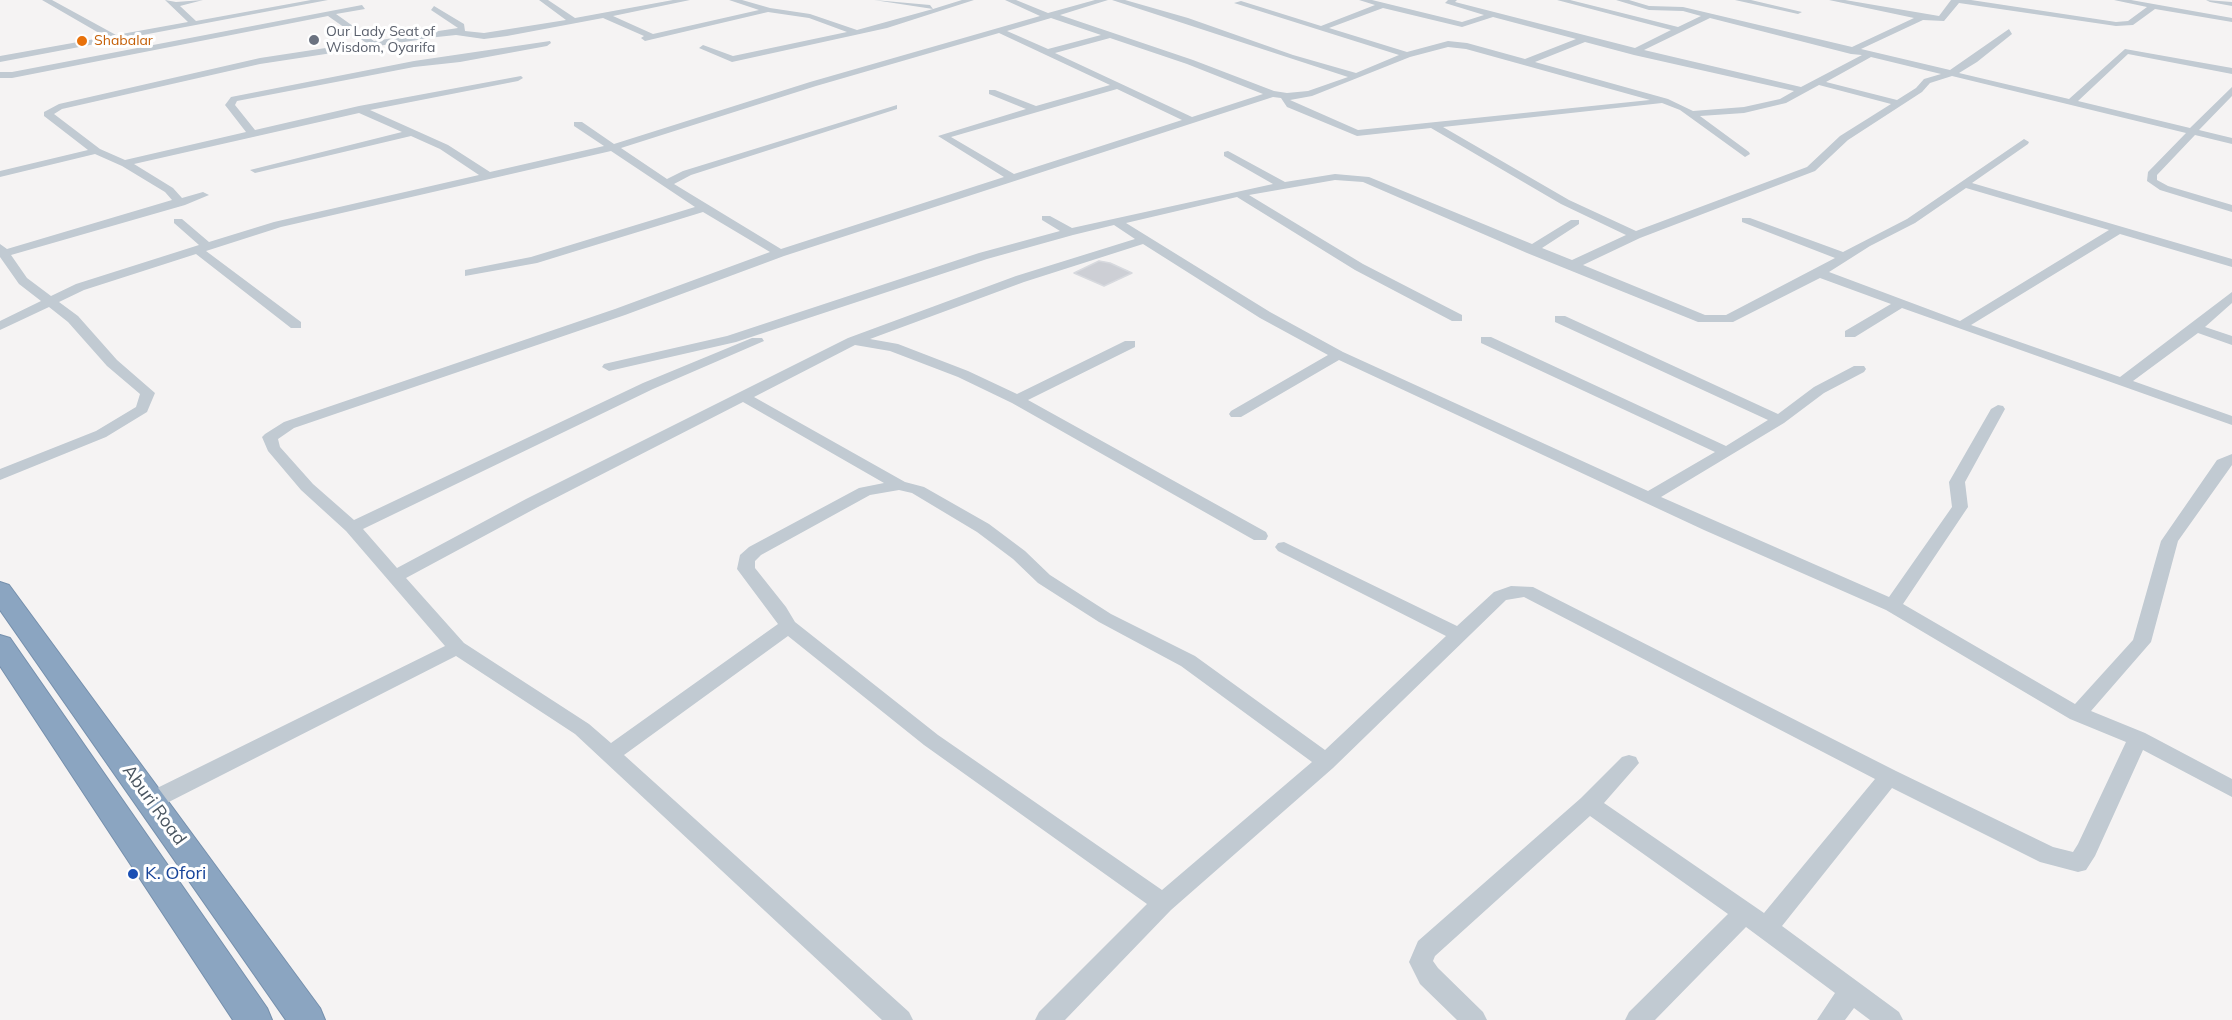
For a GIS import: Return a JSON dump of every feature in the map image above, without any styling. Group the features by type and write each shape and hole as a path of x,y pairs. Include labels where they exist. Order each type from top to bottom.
{"highway":[{"name":"Aburi Road","path":"0,591 307,1020"},
{"path":"0,645 254,1020"}],"street":[{"path":"46,0 114,38"},
{"path":"171,2 199,0"},
{"path":"2,57 324,0"},
{"path":"543,0 575,22"},
{"path":"181,203 169,190 125,163 96,151 47,114 50,111 252,63 371,43 456,32 476,36 494,35 686,0"},
{"path":"733,0 769,10 810,16 856,32"},
{"path":"878,0 902,5 943,8"},
{"path":"703,48 732,58 741,58 856,32 970,0"},
{"path":"1009,0 1049,16 1190,62 1272,94 1287,96 1309,94 1407,55 1437,46 1459,45 1665,101 1691,114 1745,154"},
{"path":"0,326 110,277 279,224 614,147 1104,0"},
{"path":"1116,0 1185,20 1290,57 1355,76"},
{"path":"1364,0 1462,25 1492,15"},
{"path":"1447,0 1492,15 1634,52 1801,90"},
{"path":"1561,0 1679,30"},
{"path":"1620,0 1649,8 1685,4 1707,16 2232,141"},
{"path":"1739,0 1798,12"},
{"path":"1833,0 1941,19 1956,0 2116,24 2130,23 2154,6"},
{"path":"2118,0 2232,20"},
{"path":"2210,0 2232,4"},
{"path":"171,2 195,24"},
{"path":"1238,3 1407,55"},
{"path":"1323,28 1383,5"},
{"path":"0,75 12,75 362,7"},
{"path":"434,8 461,26 462,28 456,32"},
{"path":"606,16 649,37 769,10"},
{"path":"329,13 371,43"},
{"path":"1634,52 1707,16"},
{"path":"1851,51 1922,17"},
{"path":"999,30 1121,85 1191,120"},
{"path":"1570,266 1636,235 1811,169 1844,138 1898,104 1927,81 1950,74 1974,60 2008,33"},
{"path":"1048,52 1110,35"},
{"path":"1527,62 1584,39"},
{"path":"394,40 401,48"},
{"path":"252,133 230,102 411,60 460,60 547,43"},
{"path":"2070,103 2125,52 2131,51 2232,71"},
{"path":"1691,114 1772,105 1868,55"},
{"path":"125,163 359,109 518,78"},
{"path":"1816,82 1898,104"},
{"path":"1012,177 943,136 1121,85"},
{"path":"2232,90 2152,174 2152,181 2164,188 2232,209"},
{"path":"992,92 1035,109"},
{"path":"900,1020 582,729 457,648 352,527 307,487 273,448 270,437 289,425 620,312 780,254 1272,94"},
{"path":"1287,96 1285,100 1290,105 1357,133 1665,101"},
{"path":"2220,104 2232,106"},
{"path":"667,183 687,173 894,106"},
{"path":"359,109 444,147 487,175"},
{"path":"578,124 704,208 780,254"},
{"path":"1432,125 1565,202 1636,235"},
{"path":"255,170 411,133"},
{"path":"609,367 730,339 983,256 1070,232 1324,177 1351,176 1365,179 1530,250 1703,319 1728,320 1911,222 2024,142"},
{"path":"0,174 96,151"},
{"path":"1228,154 1282,185"},
{"path":"1964,184 2232,263"},
{"path":"1239,194 1359,267 1457,318"},
{"path":"0,475 101,434 142,409 148,393 112,363 73,319 23,281 1,251 181,203 203,195"},
{"path":"469,273 533,260 704,208"},
{"path":"1046,218 1070,232"},
{"path":"1746,220 1844,257"},
{"path":"178,221 227,274 296,325"},
{"path":"1114,221 1265,315 1338,354 1649,498 1892,606 1996,669 2077,714 2138,738 2232,789"},
{"path":"1530,250 1575,222"},
{"path":"1961,327 2034,279 2118,230"},
{"path":"396,576 742,396 853,341 878,330 1143,240"},
{"path":"1819,273 1961,327 2232,421"},
{"path":"2123,382 2196,328 2232,296"},
{"path":"1850,334 1900,304"},
{"path":"1560,319 1779,420"},
{"path":"2196,328 2232,341"},
{"path":"878,330 893,346"},
{"path":"1486,340 1727,452"},
{"path":"352,527 648,386 757,341"},
{"path":"853,341 893,346 1017,400 1260,536"},
{"path":"1017,400 1130,344"},
{"path":"1236,414 1338,354"},
{"path":"1649,498 1779,420 1819,390 1859,369"},
{"path":"742,396 899,485 918,490 983,528 1019,555 1044,579 1105,618 1188,662 1326,762"},
{"path":"1892,606 1960,507 1957,483 1998,409"},
{"path":"2077,714 2142,642 2170,541 2223,463 2232,459"},
{"path":"899,485 865,491 755,551 746,559 746,569 780,611 788,626 931,740 1163,903"},
{"path":"1284,547 1459,635"},
{"path":"1048,1020 1163,903 1326,762 1500,596 1512,592 1527,591 1889,777 2048,855 2078,862 2087,849 2138,738"},
{"path":"609,755 788,626"},
{"path":"151,801 457,648"},
{"path":"1474,1020 1429,976 1422,962 1426,949 1589,804 1629,763"},
{"path":"1766,928 1889,777"},
{"path":"1589,804 1766,928 1890,1020"},
{"path":"1638,1020 1743,914"},
{"path":"1830,1020 1851,992"}],"building":[{"path":"1099,261 1110,263 1132,273 1104,286 1074,273"}],"place":[{"name":"Our Lady Seat of Wisdom, Oyarifa","path":"314,40"},
{"name":"Shabalar","path":"82,41"},
{"name":"K. Ofori","path":"133,874"}]}
